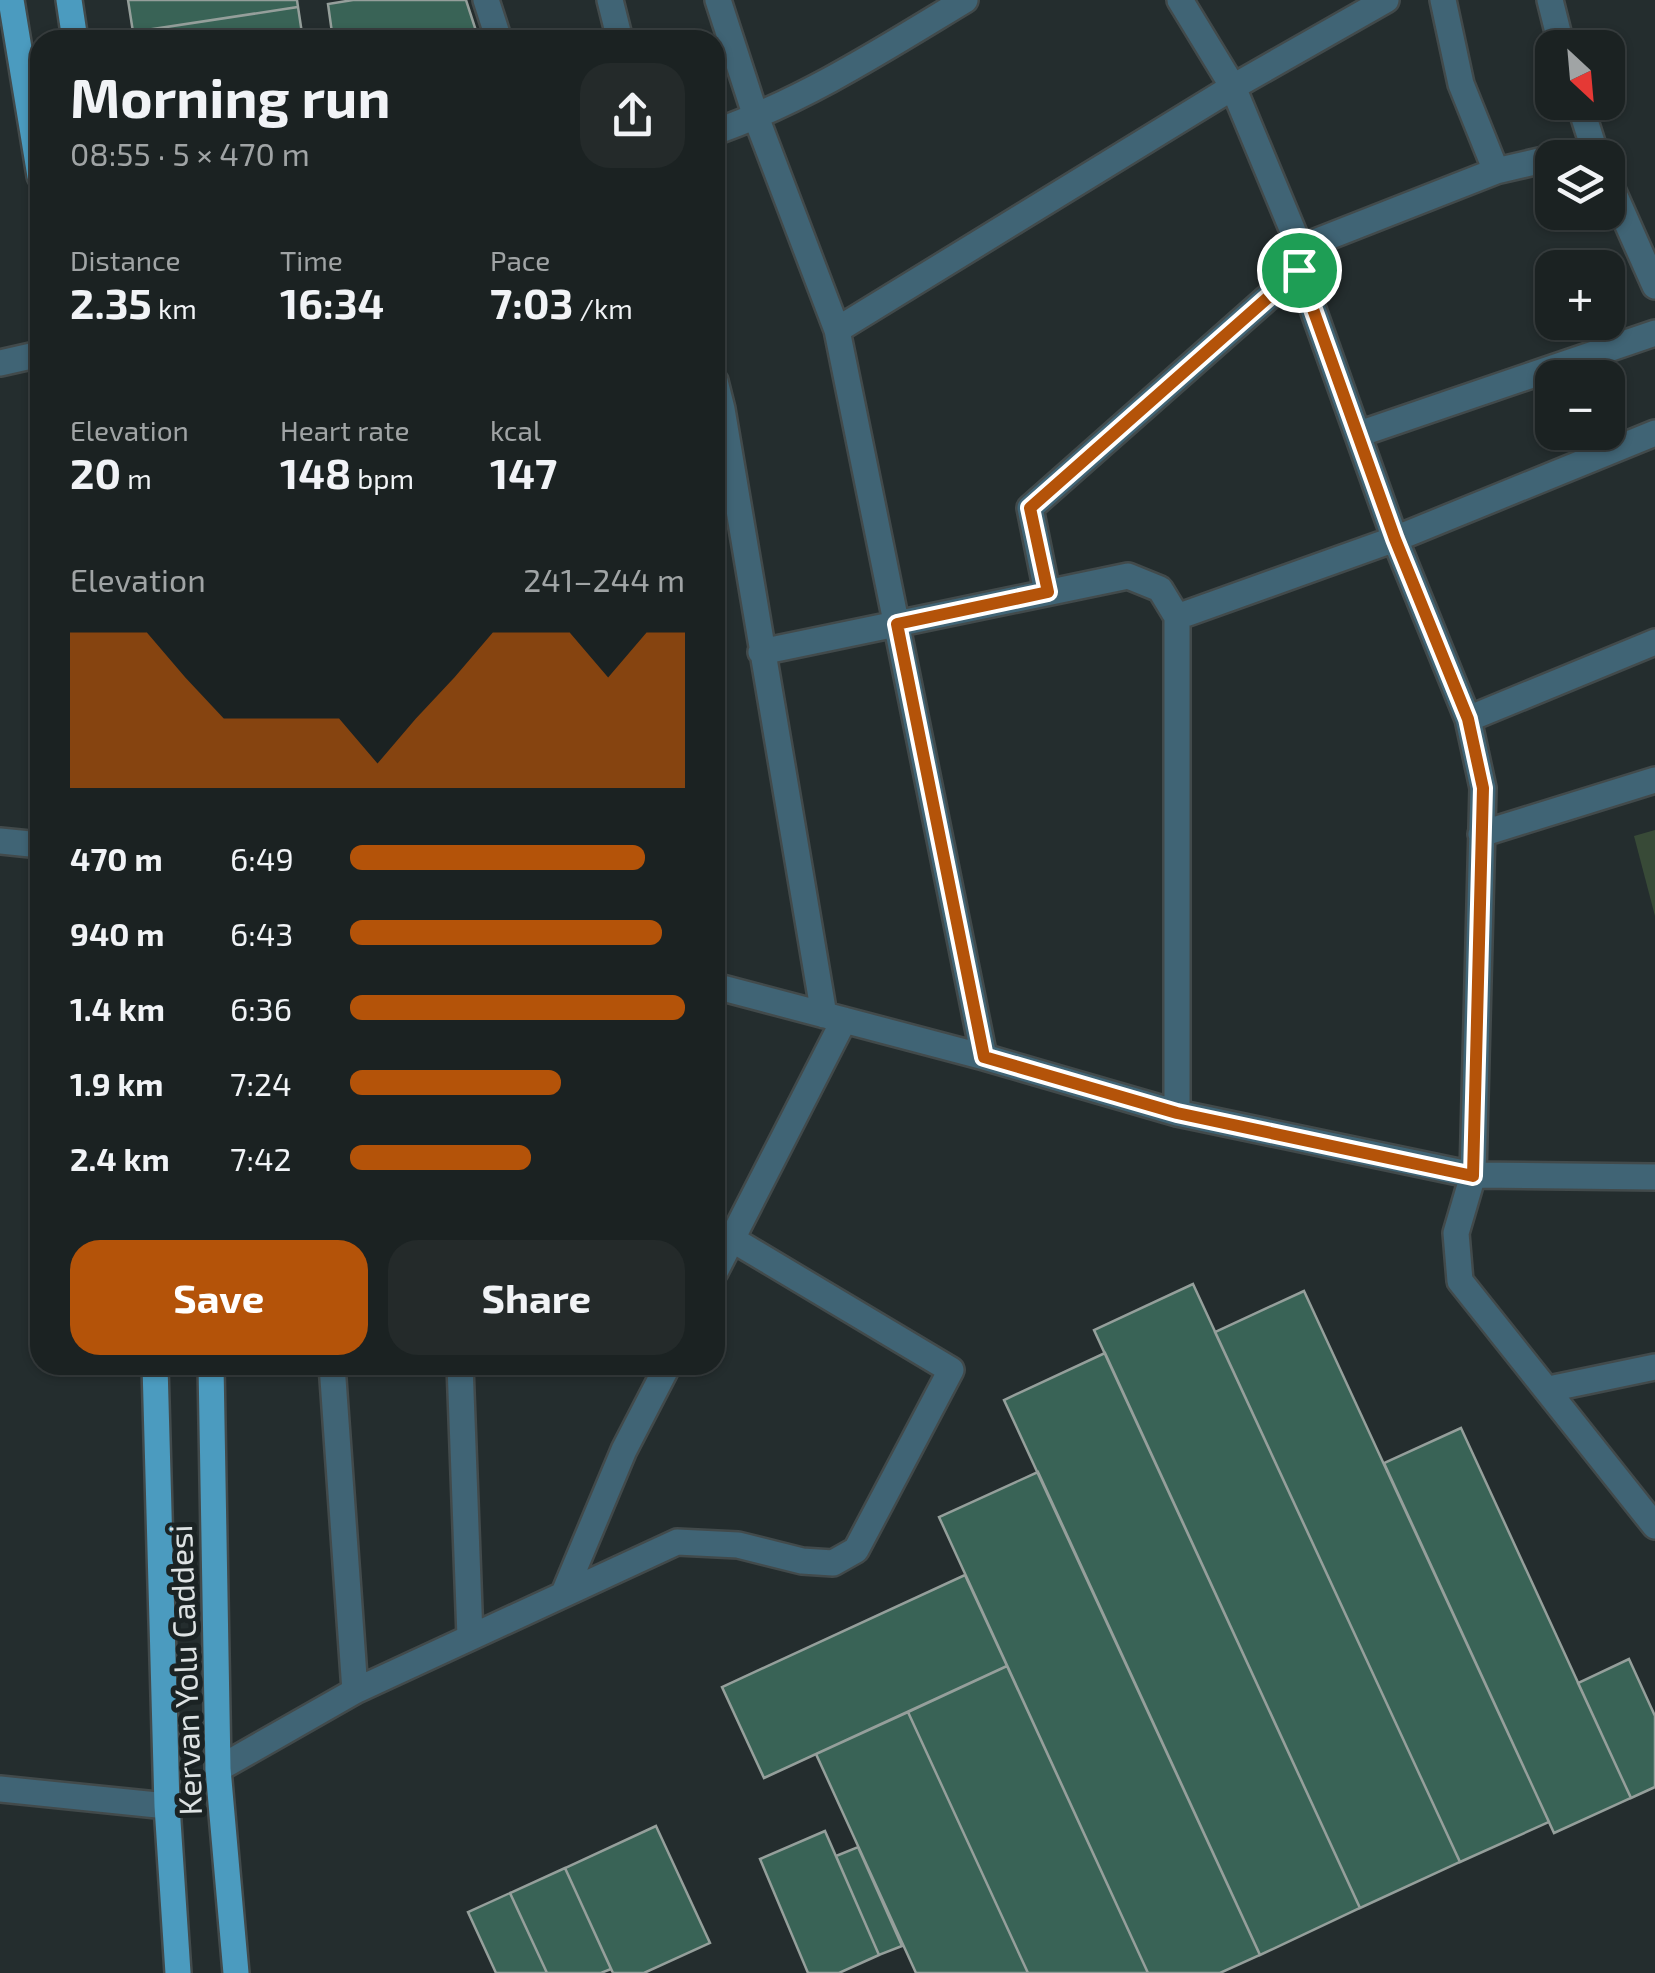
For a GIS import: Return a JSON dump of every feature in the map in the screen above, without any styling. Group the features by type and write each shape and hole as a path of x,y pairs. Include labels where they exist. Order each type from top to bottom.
{"main road":[{"path":"10,0 10,54 30,135"},
{"path":"69,0 74,30"},
{"name":"Kervan Yolu Caddesi","path":"155,1375 167,1806 178,1973"},
{"name":"Kervan Yolu Caddesi","path":"212,1375 218,1769 236,1973"}],"street":[{"path":"486,0 496,30"},
{"path":"610,0 618,30"},
{"path":"718,0 756,117 836,330 984,1057"},
{"path":"725,128 840,76 965,0"},
{"path":"1180,0 1232,87 1300,259 1395,539 1468,719 1483,788 1473,1176 1456,1233 1460,1281 1655,1526"},
{"path":"836,330 1232,87 1386,0"},
{"path":"1443,0 1461,84 1496,171"},
{"path":"1550,0 1558,30"},
{"path":"1048,592 1030,508 1300,259 1496,171 1535,162"},
{"path":"1625,218 1655,286"},
{"path":"1358,434 1655,333"},
{"path":"0,364 30,356"},
{"path":"725,427 761,652 834,1018 725,1231"},
{"path":"1178,617 1395,539 1655,433"},
{"path":"761,652 1128,576 1160,589 1178,617 1177,1113"},
{"path":"1468,719 1655,642"},
{"path":"1481,834 1655,780"},
{"path":"0,841 30,844"},
{"path":"725,989 1177,1113 1473,1176 1655,1177"},
{"path":"218,1769 355,1692 677,1542 738,1544 802,1561 833,1563 856,1550 951,1370 725,1234"},
{"path":"1549,1389 1655,1368"},
{"path":"333,1375 355,1692"},
{"path":"460,1375 470,1638"},
{"path":"564,1593 624,1450 663,1375"},
{"path":"0,1789 167,1806"}],"green space":[{"path":"1655,830 1655,916 1634,836"}],"building":[{"path":"128,0 297,0 298,7 133,30"},
{"path":"353,0 466,0 476,30 332,30 328,4"},
{"path":"298,7 301,30 146,30"},
{"path":"1193,1284 1460,1862 1360,1908 1094,1330"},
{"path":"1304,1291 1549,1822 1460,1862 1215,1332"},
{"path":"1105,1353 1360,1908 1260,1955 1004,1400"},
{"path":"1461,1428 1631,1798 1554,1833 1384,1463"},
{"path":"1038,1472 1260,1955 1220,1973 1148,1973 939,1517"},
{"path":"965,1575 1007,1666 764,1778 722,1687"},
{"path":"1629,1659 1655,1716 1655,1787 1631,1798 1578,1683"},
{"path":"1007,1666 1148,1973 1028,1973 908,1712"},
{"path":"908,1712 1028,1973 916,1973 816,1754"},
{"path":"656,1826 710,1943 644,1973 613,1973 565,1868"},
{"path":"825,1831 879,1955 839,1973 808,1973 760,1859"},
{"path":"858,1847 902,1946 879,1955 836,1856"},
{"path":"565,1868 611,1969 601,1973 547,1973 510,1893"},
{"path":"510,1893 547,1973 496,1973 468,1912"}],"route":[{"path":"1299,270 1395,539 1468,719 1483,788 1473,1176 1177,1113 984,1057 897,624 1048,592 1030,508 1299,270"}]}
